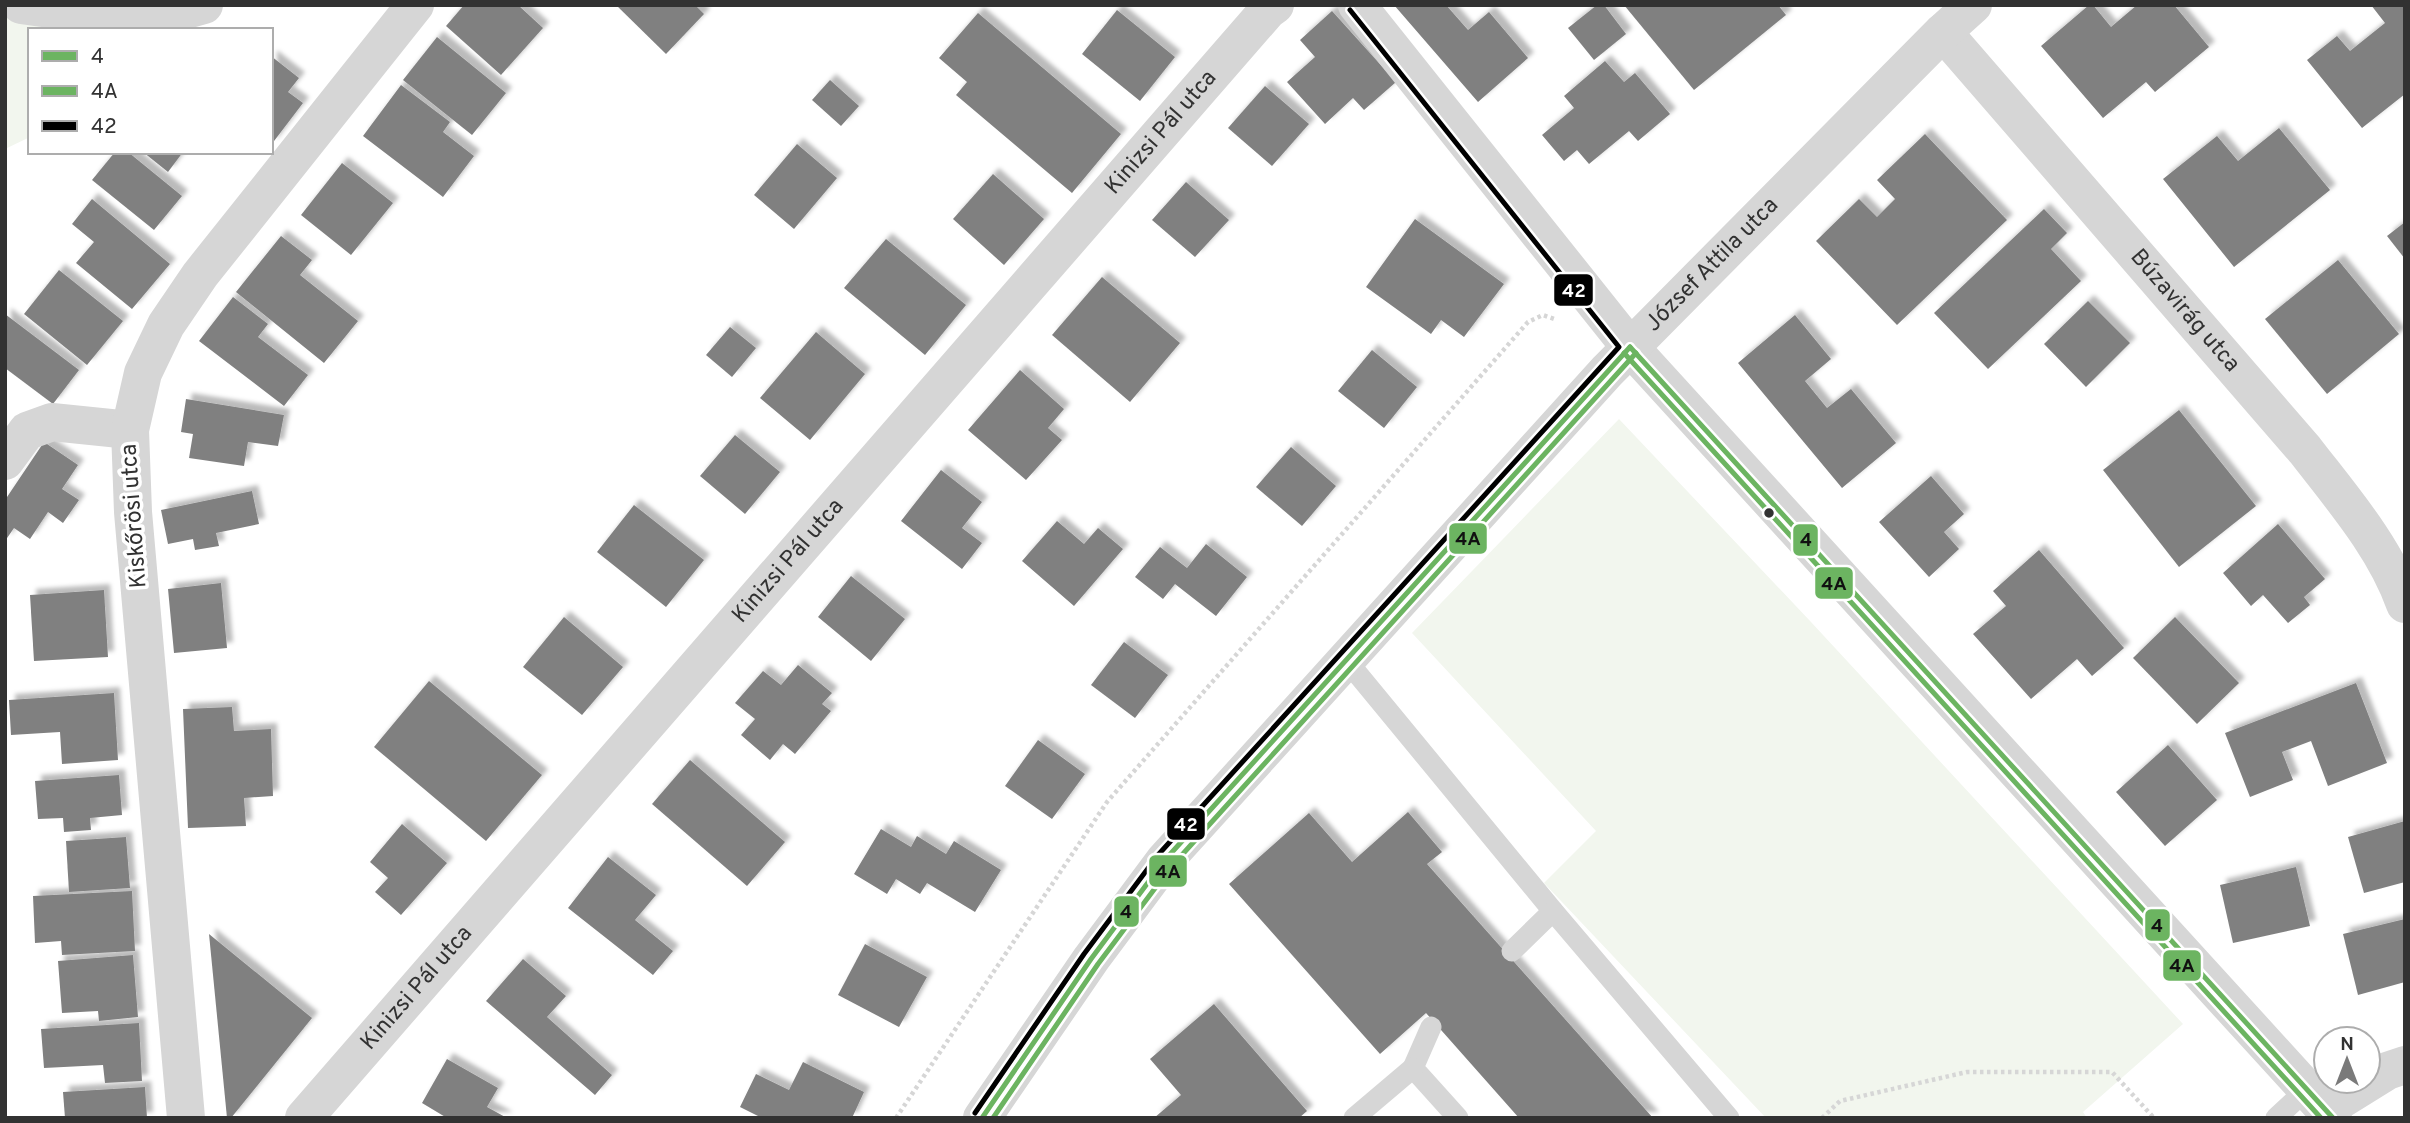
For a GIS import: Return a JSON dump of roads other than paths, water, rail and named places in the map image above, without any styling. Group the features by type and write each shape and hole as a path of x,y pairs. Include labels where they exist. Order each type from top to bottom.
{"street":[{"path":"21,5 92,15 172,13 204,5"},
{"name":"Kiskőrösi utca","path":"186,1118 133,512 130,430 143,373 166,325 200,275 415,5"},
{"name":"Kinizsi Pál utca","path":"304,1118 1275,5"},
{"path":"1357,5 1630,347 2322,1105 2387,1071 2405,1065"},
{"name":"József Attila utca","path":"982,1118 1091,958 1164,861 1608,370 1943,32 1973,5"},
{"name":"Búzavirág utca","path":"1943,32 2305,450 2361,523 2399,587 2405,604"},
{"path":"5,461 27,431 52,422 130,430"}],"lane":[{"path":"1347,661 1728,1118"},
{"path":"1512,951 1553,911"},
{"path":"1354,1118 1413,1068 1431,1027"},
{"path":"1413,1068 1458,1118"},
{"path":"2276,1118 2322,1105"}]}
